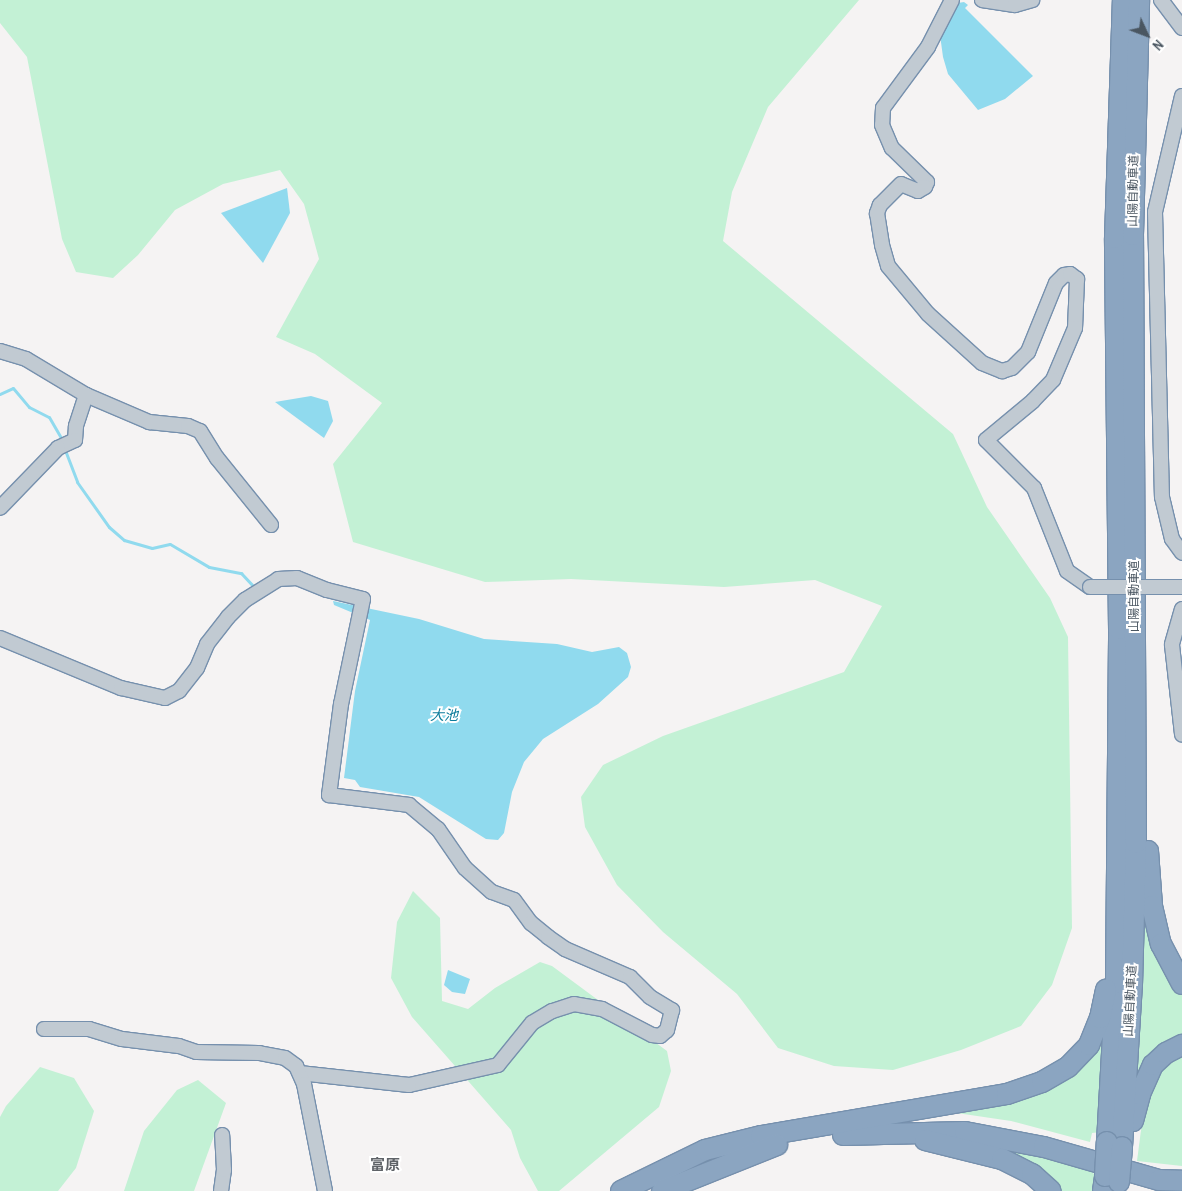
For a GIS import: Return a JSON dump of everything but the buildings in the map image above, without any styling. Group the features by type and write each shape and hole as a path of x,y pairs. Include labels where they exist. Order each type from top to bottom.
{"highway":[{"name":"山陽自動車道","path":"1111,1185 1120,1146 1135,913 1136,612 1133,235 1129,42 1123,0"},
{"name":"山陽自動車道","path":"1120,1146 1116,939 1119,629 1115,238 1129,42 1139,0"},
{"path":"1136,612 1152,906 1160,944 1182,984"},
{"path":"621,1191 705,1150 764,1141 826,1136 1007,1094 1042,1082 1068,1067 1089,1045 1100,1018 1109,961 1116,939"},
{"path":"1120,1146 1146,1079 1166,1053 1182,1045"},
{"path":"870,1126 1010,1130 1138,1167 1182,1173"},
{"path":"870,1126 965,1132 1044,1147 1159,1180 1182,1181"},
{"path":"870,1126 961,1147 1002,1159 1032,1174 1051,1191"},
{"path":"635,1191 764,1141"},
{"path":"662,1191 764,1141"},
{"path":"692,1191 764,1141"}],"street":[{"path":"952,0 923,54 883,108 882,125 892,148 927,182 925,187 918,191 900,184 880,205 877,213 882,245 888,266 928,314 982,363 1002,371 1012,368 1028,352 1056,283 1064,275 1070,274 1077,279 1075,328 1053,380 1033,402 986,440 1034,488 1068,571 1090,587 1182,587"},
{"path":"982,0 1015,6 1032,0"},
{"path":"1160,0 1182,28"},
{"path":"1182,96 1155,212 1162,497 1172,539 1182,553"},
{"path":"0,351 26,359 86,395 150,422 188,426 200,431 217,458 233,474 271,525"},
{"path":"0,508 58,448 75,440 76,426 86,395"},
{"path":"0,638 121,688 165,698 179,691 197,668 208,644 228,617 245,600 278,579 297,578 327,590 363,598 341,704 329,794 408,805 438,829 465,868 492,892 514,900 531,923 548,937 565,949 630,977 650,997 672,1010 666,1030 660,1036 652,1035 602,1009 574,1004 552,1011 532,1023 498,1064 409,1085 300,1074"},
{"path":"1182,610 1172,645 1182,734"},
{"path":"44,1030 89,1029 122,1040 179,1046 196,1052 274,1055 296,1066 300,1074 325,1180 325,1191"},
{"path":"221,1191 224,1170 222,1135"}],"green space":[{"path":"0,0 859,0 768,107 732,192 723,241 953,434 987,507 1050,598 1068,637 1072,928 1052,985 1021,1026 961,1050 893,1070 834,1066 778,1048 737,994 663,932 617,885 585,827 581,797 603,765 663,736 844,672 882,606 815,580 724,587 571,579 485,582 353,542 333,464 382,403 315,354 276,337 319,259 304,204 280,170 223,184 175,210 138,255 113,278 76,272 62,239 27,57 0,23"},
{"path":"413,891 440,918 442,1001 468,1009 495,988 540,962 552,966 667,1051 671,1071 659,1107 559,1191 538,1191 520,1158 511,1130 412,1017 391,978 397,922"},
{"path":"1144,920 1149,921 1182,990 1182,1038 1135,1079"},
{"path":"1105,1021 1101,1132 1092,1133 1090,1142 1011,1121 950,1112 1023,1095"},
{"path":"1182,1054 1182,1166 1137,1161 1143,1115 1150,1090 1166,1064"},
{"path":"40,1067 74,1078 94,1111 76,1168 58,1191 0,1191 0,1117 6,1106"},
{"path":"198,1080 226,1103 194,1191 124,1191 144,1131 177,1090"},
{"path":"963,1139 1001,1144 1089,1169 1095,1175 1094,1191 1056,1191"}],"water":[{"path":"964,2 968,5 965,8 1033,76 1005,99 978,110 948,74 940,35 958,3"},
{"path":"287,188 290,213 263,263 221,213"},
{"path":"311,396 328,401 333,421 324,438 275,402"},
{"name":"大池","path":"333,601 419,619 484,639 557,644 592,652 619,647 627,653 631,667 628,677 598,704 543,739 524,762 512,792 504,833 498,840 486,839 419,797 360,787 355,780 344,778 355,691 370,620 334,605"},
{"path":"448,970 470,979 465,994 452,992 444,985"}],"waterway":[{"path":"0,394 13,388 29,407 49,417 63,441"},
{"path":"65,450 77,482 109,527 124,540 152,548 170,544 209,567 241,573 255,588"}],"district":[{"name":"富原","path":"385,1165"}]}
